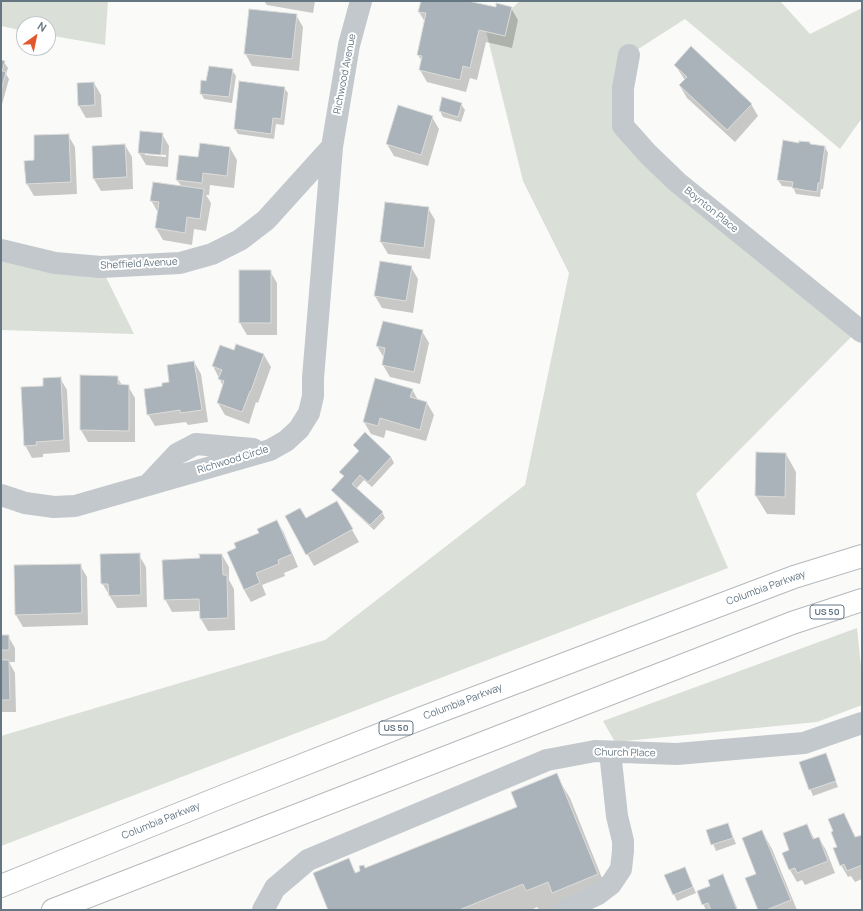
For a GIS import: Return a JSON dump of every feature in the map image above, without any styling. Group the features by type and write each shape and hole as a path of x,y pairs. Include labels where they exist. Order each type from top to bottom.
{"highway":[{"name":"Columbia Parkway","path":"1,886 422,718 794,577 862,556"},
{"name":"US 50","path":"53,910 792,623 862,600"}],"street":[{"name":"Richwood Avenue","path":"332,148 349,45 362,1"},
{"name":"Boynton Place","path":"628,55 623,88 623,126 648,154 677,182 862,332"},
{"name":"Sheffield Avenue","path":"1,250 55,263 101,267 180,263 212,254 240,240 266,220 332,148"},
{"name":"Richwood Circle","path":"1,495 25,503 54,507 75,506 270,450 286,442 299,429 309,413 313,396 313,370 332,148"},
{"name":"Church Place","path":"263,910 275,888 308,860 547,760 595,751 677,754 804,743 862,723"},
{"path":"564,910 598,894 611,884 621,869 624,851 617,816 610,752"}],"shaded area":[{"path":"1,1 108,1 105,45 56,36 56,16 16,16 16,29 1,26"},
{"path":"520,1 780,1 810,34 862,8 862,118 840,149 685,19 629,55 623,126 859,329 696,494 728,568 1,846 1,736 325,640 525,485 569,273 523,181 486,31"},
{"path":"1,250 101,267 134,334 1,330"},
{"path":"857,628 862,676 862,705 817,722 615,742 603,721"}],"building":[{"path":"421,1 468,1 496,7 496,3 512,7 505,36 479,30 470,68 463,66 460,80 419,70 422,56 417,55 426,13 418,12"},
{"path":"249,9 297,14 292,59 244,54"},
{"path":"691,46 752,104 727,130 679,85 687,77 674,65"},
{"path":"1,60 5,61 2,71 6,72 1,91"},
{"path":"209,66 233,69 229,97 200,94 201,80 206,81"},
{"path":"239,81 285,87 281,119 273,118 271,134 234,129"},
{"path":"94,82 95,105 78,106 77,83"},
{"path":"442,97 462,103 458,117 439,111"},
{"path":"398,105 433,116 421,155 386,144"},
{"path":"140,131 163,133 161,155 138,153"},
{"path":"69,134 71,182 26,184 24,161 34,160 34,135"},
{"path":"783,140 799,143 799,141 810,142 810,144 825,146 820,183 818,183 817,192 792,188 793,182 777,180"},
{"path":"200,143 230,147 227,176 203,173 202,183 176,180 179,155 198,157"},
{"path":"125,144 127,177 93,179 92,146"},
{"path":"153,182 204,189 200,219 187,217 185,233 155,228 159,202 150,201"},
{"path":"385,202 429,207 424,248 380,242"},
{"path":"380,261 412,266 406,301 374,296"},
{"path":"239,270 271,270 271,323 239,323"},
{"path":"383,321 423,330 414,372 382,365 385,348 376,346"},
{"path":"236,344 264,354 242,412 217,403 224,381 218,379 222,370 212,366 220,345 234,350"},
{"path":"194,361 202,410 180,413 180,410 147,415 144,389 162,386 162,383 169,382 167,365"},
{"path":"80,375 118,376 118,384 129,385 129,431 80,430"},
{"path":"61,377 64,440 36,442 37,445 24,446 21,387 43,386 43,378"},
{"path":"375,378 413,389 410,397 427,402 420,430 380,418 378,426 363,422"},
{"path":"365,432 391,457 368,482 360,475 352,484 383,512 370,525 331,490 344,476 339,472 359,451 353,445"},
{"path":"756,452 786,453 785,497 755,496"},
{"path":"337,501 353,529 306,555 285,516 300,508 306,518"},
{"path":"277,520 292,554 278,560 279,564 256,573 260,583 244,590 227,552 236,548 234,543 259,533 257,529"},
{"path":"140,553 141,595 109,596 108,584 101,584 100,554"},
{"path":"199,554 222,554 223,575 227,575 228,618 200,619 199,599 164,600 162,560 200,558"},
{"path":"81,564 82,613 15,615 14,565"},
{"path":"1,635 9,635 9,650 1,650"},
{"path":"1,660 9,660 10,700 1,700"},
{"path":"826,753 836,781 809,790 799,762"},
{"path":"557,773 598,874 552,893 548,882 526,891 523,884 459,910 328,910 313,873 349,858 355,873 360,871 359,866 364,865 365,868 517,807 511,792"},
{"path":"844,813 855,837 862,835 862,865 847,871 844,864 840,866 833,848 837,847 828,819"},
{"path":"728,823 733,838 711,845 706,830"},
{"path":"807,824 813,839 819,837 828,861 797,873 795,868 789,870 782,853 789,850 783,833"},
{"path":"762,830 791,900 766,910 758,910 745,878 756,874 742,838"},
{"path":"685,867 693,887 673,895 664,875"},
{"path":"723,874 737,910 711,910 708,903 702,905 697,891 710,886 708,880"}]}
